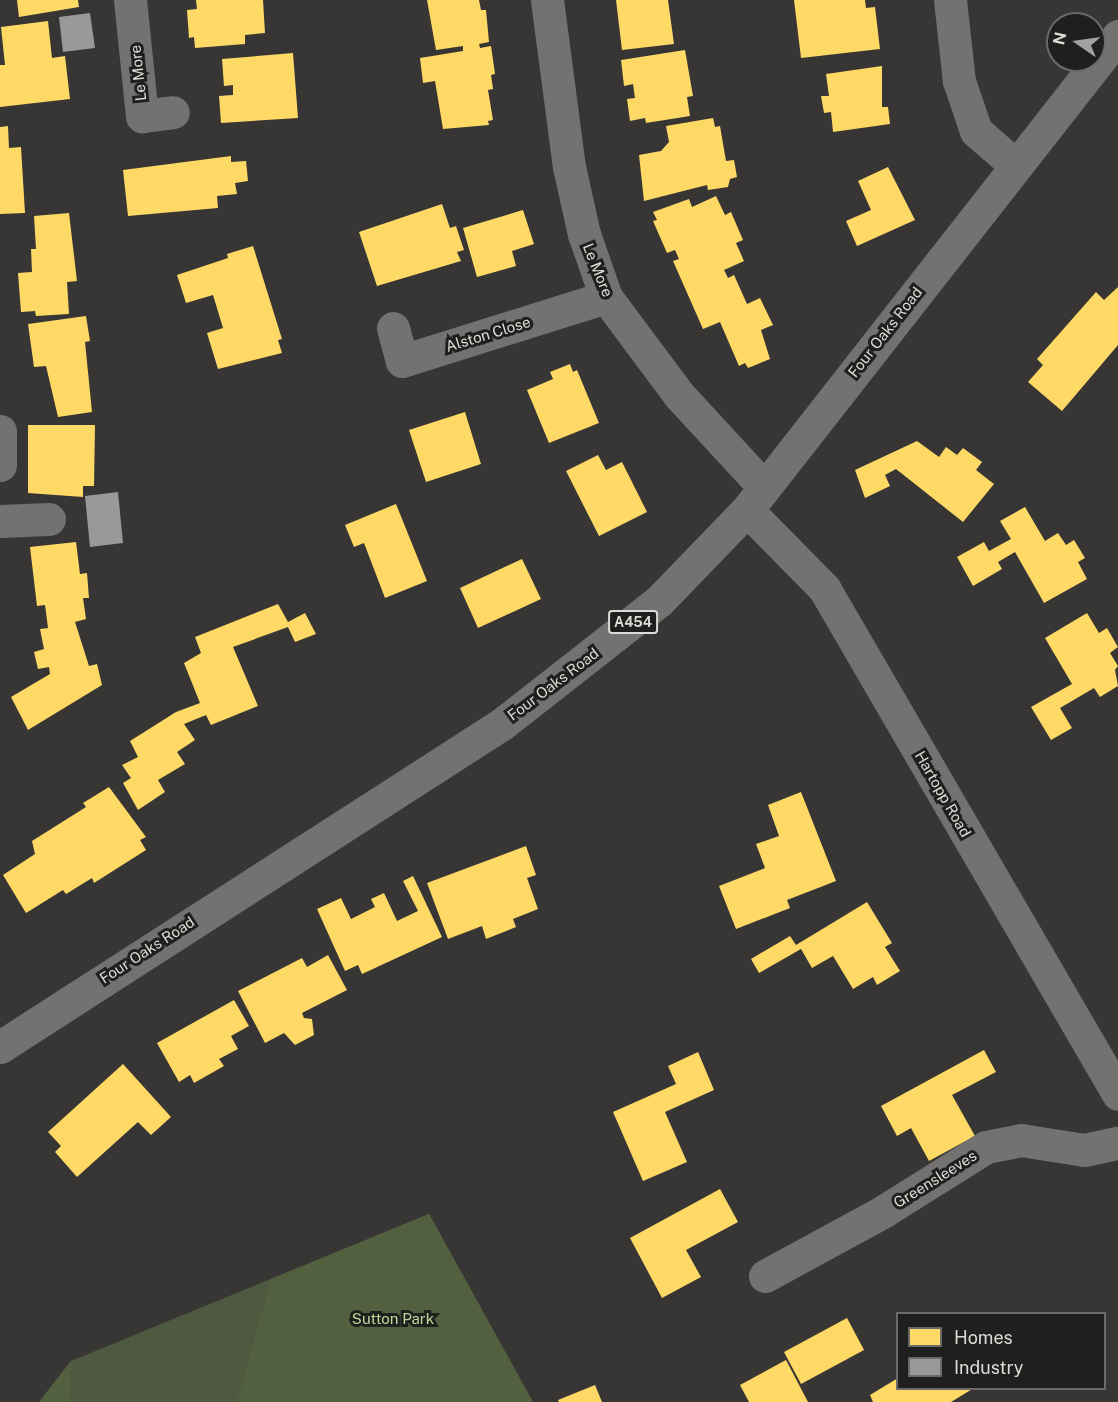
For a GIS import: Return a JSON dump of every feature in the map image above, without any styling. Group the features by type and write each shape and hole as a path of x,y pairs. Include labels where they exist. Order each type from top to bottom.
{"main road":[{"name":"Four Oaks Road","path":"0,1047 501,724 659,602 756,498 1014,164 1118,36"}],"street":[{"name":"Le More","path":"130,0 142,116 173,112"},
{"name":"Le More","path":"547,0 569,167 584,234 606,297 756,498"},
{"path":"951,0 959,81 976,131 1014,164"},
{"name":"Alston Close","path":"393,328 402,361 606,297"},
{"path":"0,431 0,465"},
{"name":"Hartopp Road","path":"756,498 824,588 1118,1094"},
{"path":"0,521 49,519"},
{"name":"Greensleeves","path":"765,1276 884,1211 986,1147 1021,1140 1084,1150 1118,1143"}],"green space":[{"name":"Sutton Park","path":"429,1214 533,1402 39,1402 71,1361"},
{"name":"Sutton Park","path":"429,1214 533,1402 237,1402 271,1279"},
{"path":"71,1361 70,1402 39,1402"}],"building: Homes":[{"path":"17,0 78,0 79,7 19,17"},
{"path":"196,0 263,0 265,33 245,35 245,44 195,48 194,37 189,38 187,10 197,9"},
{"path":"427,0 479,0 481,10 486,10 489,42 479,44 480,48 491,46 495,74 491,75 493,89 488,90 493,120 488,121 489,125 443,129 435,81 423,83 420,58 463,51 463,46 436,50"},
{"path":"616,0 668,0 674,44 622,50"},
{"path":"794,0 865,0 866,8 875,7 880,49 801,58"},
{"path":"48,21 52,58 65,56 70,99 0,107 0,65 5,65 1,27"},
{"path":"685,50 693,96 687,97 690,116 646,123 645,118 630,121 627,99 635,98 633,84 624,86 621,60"},
{"path":"293,53 298,118 221,123 219,96 233,95 233,85 224,86 222,59"},
{"path":"882,66 882,107 888,107 890,124 833,132 831,112 824,113 821,96 829,96 826,74"},
{"path":"713,118 715,127 720,126 726,161 734,160 737,177 730,179 728,187 708,190 707,185 644,201 639,155 661,151 669,142 666,126"},
{"path":"8,126 9,148 21,147 25,213 0,214 0,127"},
{"path":"231,156 231,162 246,161 248,181 235,183 237,194 217,196 218,208 128,216 123,170"},
{"path":"888,167 915,220 857,246 846,221 871,210 858,181"},
{"path":"716,196 725,215 731,212 743,240 736,243 744,261 724,270 728,278 734,275 747,304 760,298 773,325 761,330 770,359 748,368 745,363 739,366 720,322 703,329 673,261 679,259 675,250 667,253 653,221 657,220 653,212 689,199 692,207"},
{"path":"442,204 450,228 456,226 464,250 457,252 461,261 377,286 359,232"},
{"path":"523,210 534,244 512,251 516,266 477,277 463,228"},
{"path":"69,213 77,281 67,282 69,314 36,316 35,311 21,312 18,273 32,272 31,249 36,249 34,216"},
{"path":"253,246 282,339 278,340 282,353 218,369 207,333 223,328 213,295 186,303 177,275 228,258 227,254"},
{"path":"1118,287 1118,345 1062,411 1028,382 1043,365 1037,359 1096,292 1104,300"},
{"path":"86,316 90,341 85,342 92,412 58,417 46,366 34,367 28,324"},
{"path":"570,364 573,372 577,370 599,423 549,443 527,390 553,379 550,372"},
{"path":"465,412 481,464 426,482 409,430"},
{"path":"28,425 95,425 94,486 83,486 83,497 28,493"},
{"path":"917,441 939,457 946,447 957,455 963,448 982,462 976,470 994,484 963,522 896,469 885,475 890,486 865,498 855,470"},
{"path":"598,455 606,470 622,462 647,512 599,536 566,471"},
{"path":"396,504 427,581 385,598 364,543 354,547 345,525"},
{"path":"1025,507 1045,541 1058,533 1066,545 1074,540 1085,558 1078,562 1087,579 1044,603 1015,552 998,562 1002,569 973,586 957,557 984,542 989,551 1011,539 1000,521"},
{"path":"76,542 80,574 87,573 89,598 83,598 86,619 75,622 89,666 97,664 102,685 28,730 11,697 50,674 49,667 38,669 34,652 44,649 40,629 48,628 45,605 37,606 30,547"},
{"path":"522,559 541,599 478,628 460,588"},
{"path":"278,604 288,622 305,613 316,634 295,642 288,627 233,647 258,706 211,725 206,715 184,724 195,740 177,752 185,764 158,780 165,792 138,810 123,783 131,778 122,765 138,757 130,741 176,712 200,703 184,663 201,653 195,637"},
{"path":"1087,613 1099,633 1107,628 1118,647 1110,653 1118,666 1115,670 1118,686 1100,697 1094,688 1060,708 1072,728 1051,740 1031,707 1072,684 1045,638"},
{"path":"109,787 146,837 140,840 146,850 94,883 92,878 66,894 63,890 26,913 3,875 35,854 32,841 86,807 83,803"},
{"path":"801,792 836,881 787,900 790,908 736,929 719,886 765,868 756,844 779,836 768,805"},
{"path":"526,846 536,875 527,878 538,909 513,919 516,927 486,939 482,926 448,939 427,883"},
{"path":"413,876 442,937 362,974 358,965 345,971 317,909 341,898 351,919 375,907 371,899 384,893 397,921 418,911 403,881"},
{"path":"867,902 892,943 885,947 900,971 877,985 873,977 853,989 833,956 812,968 801,949 759,973 751,959 790,936 796,945"},
{"path":"328,955 347,990 302,1013 304,1018 312,1019 314,1035 295,1045 284,1033 265,1043 238,991 302,958 307,967"},
{"path":"234,1000 249,1026 231,1036 238,1049 219,1059 224,1066 194,1083 190,1075 179,1082 157,1043"},
{"path":"984,1050 996,1072 952,1095 975,1136 929,1161 911,1128 897,1136 881,1106"},
{"path":"698,1052 714,1090 665,1112 687,1162 643,1181 613,1112 676,1084 668,1066"},
{"path":"123,1064 171,1117 151,1135 138,1122 77,1177 55,1152 61,1146 48,1132"},
{"path":"720,1189 738,1222 686,1250 701,1277 662,1298 630,1238"},
{"path":"847,1318 864,1350 801,1384 784,1352"},
{"path":"786,1360 808,1402 749,1402 740,1385"},
{"path":"896,1379 896,1390 971,1390 951,1402 873,1402 870,1395"},
{"path":"595,1385 602,1402 559,1402 558,1400"}],"building: Industry":[{"path":"90,13 95,48 63,52 59,17"},
{"path":"118,492 123,543 90,547 85,496"}]}
